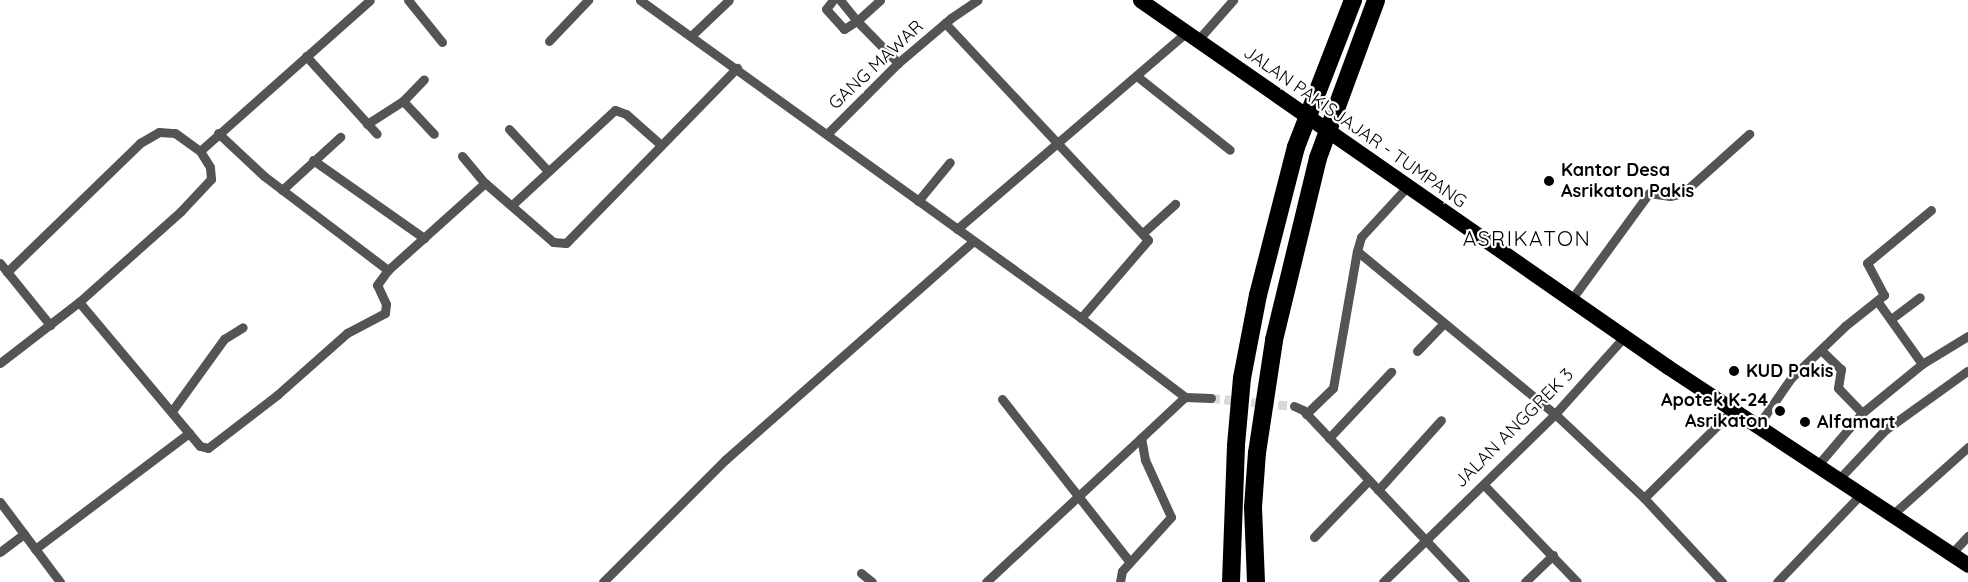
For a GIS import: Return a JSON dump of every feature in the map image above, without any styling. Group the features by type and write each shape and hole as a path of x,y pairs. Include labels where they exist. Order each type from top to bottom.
{"highway":[{"path":"1231,582 1232,483 1242,378 1258,295 1296,147 1353,0"},
{"path":"1256,582 1253,507 1269,370 1318,158 1345,76 1376,0"}],"main road":[{"name":"JALAN PAKISJAJAR - TUMPANG","path":"1140,0 1732,411 1968,565"}],"street":[{"path":"200,151 218,132 370,0"},
{"path":"408,0 442,42"},
{"path":"549,41 588,0"},
{"path":"640,0 1081,318 1185,397 1211,398"},
{"path":"691,36 729,0"},
{"path":"833,0 826,9 844,28 857,21 880,0"},
{"path":"840,0 898,63"},
{"path":"957,229 1138,77 1192,37 1233,0"},
{"name":"GANG MAWAR","path":"827,134 898,63 970,2"},
{"path":"945,24 1057,144 1144,232 1148,240 1145,248 1081,318"},
{"path":"306,56 377,134"},
{"path":"462,156 485,183 553,242 566,243 736,68"},
{"path":"1138,77 1230,150"},
{"path":"367,124 404,101 424,79"},
{"path":"404,101 434,134"},
{"path":"512,205 615,110 626,114 660,144"},
{"path":"509,129 548,171"},
{"path":"0,363 79,302 182,211 211,178 210,167 200,151 176,132 159,132 140,143 8,273"},
{"path":"218,132 282,190 388,270"},
{"path":"1571,300 1643,198 1652,192 1670,196 1683,193 1749,134"},
{"path":"282,190 340,137"},
{"path":"313,160 424,238"},
{"path":"918,201 950,162"},
{"path":"79,302 203,448 217,443 347,333 385,313 386,304 377,285 388,270 485,183"},
{"path":"1306,414 1333,388 1361,237 1407,187"},
{"path":"1144,232 1174,204"},
{"path":"1757,427 1791,378 1845,326 1878,302 1885,293 1867,262 1927,213"},
{"path":"603,582 725,460 973,241"},
{"path":"1357,251 1555,414 1644,498 1722,582"},
{"path":"0,263 50,325"},
{"path":"1891,320 1920,297"},
{"path":"1878,302 1922,364"},
{"path":"1417,351 1443,324"},
{"path":"171,411 224,339 243,327"},
{"path":"1817,466 1863,413 1922,364 1968,336"},
{"name":"JALAN ANGGREK 3","path":"1383,582 1555,414 1624,337"},
{"path":"1821,350 1841,369 1838,388 1863,413"},
{"path":"1838,480 1884,430 1967,371"},
{"path":"1329,438 1391,372"},
{"path":"986,582 1185,397"},
{"path":"1002,399 1130,562"},
{"path":"1294,406 1306,414 1425,539 1459,580"},
{"path":"1644,498 1732,411"},
{"path":"1378,490 1441,420"},
{"path":"35,549 189,433"},
{"path":"1120,582 1122,571 1171,517 1145,460 1141,438"},
{"path":"1892,515 1968,447"},
{"path":"1314,537 1369,480"},
{"path":"1484,485 1553,555 1576,582"},
{"path":"1777,582 1860,495"},
{"path":"0,502 60,582"},
{"path":"0,552 24,534"},
{"path":"1952,554 1968,536"},
{"path":"1525,582 1553,555"},
{"path":"861,573 872,582"}],"tunnel":[{"path":"1211,398 1294,406"}],"place":[{"name":"Kantor Desa Asrikaton Pakis","path":"1549,181"},
{"name":"KUD Pakis","path":"1734,371"},
{"name":"Apotek K-24 Asrikaton","path":"1780,411"},
{"name":"Alfamart","path":"1805,422"}],"district":[{"name":"ASRIKATON","path":"1527,238"}]}
